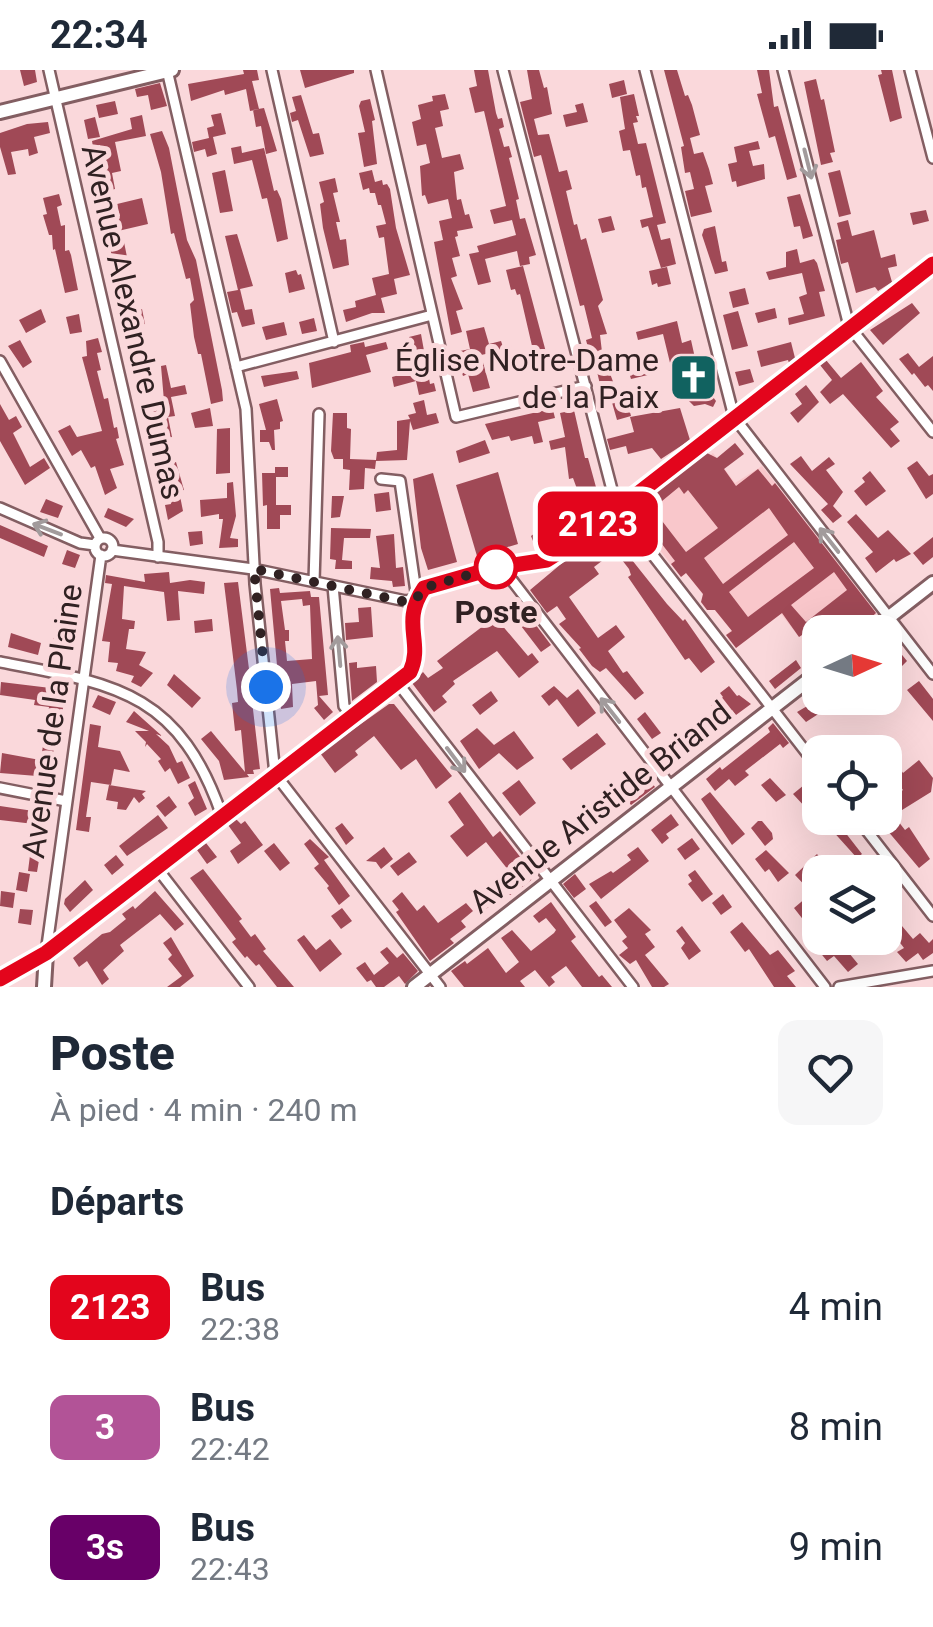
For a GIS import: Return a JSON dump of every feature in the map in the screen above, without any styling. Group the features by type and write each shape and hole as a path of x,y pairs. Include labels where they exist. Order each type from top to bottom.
{"street":[{"name":"Avenue Alexandre Dumas","path":"49,70 158,542 158,557"},
{"path":"0,112 169,70 246,409 254,569 275,774 440,987"},
{"path":"272,70 334,342"},
{"path":"376,70 456,417 586,386"},
{"path":"503,70 616,509 802,747"},
{"path":"645,70 734,417 886,615"},
{"path":"783,70 849,326 933,432"},
{"path":"910,70 933,158"},
{"path":"0,979 46,953 410,672 414,663 412,610 424,588 501,566 547,560 577,541 933,264"},
{"path":"236,367 432,315"},
{"path":"0,362 98,542 101,555 112,550 254,569 406,602 416,599"},
{"path":"314,582 319,414"},
{"path":"381,479 400,481 416,599"},
{"path":"0,508 80,543 111,541 112,550"},
{"name":"Avenue de la Plaine","path":"46,953 101,555"},
{"path":"501,566 825,987"},
{"path":"892,615 933,583"},
{"path":"333,586 344,706 351,714"},
{"path":"902,635 933,674"},
{"path":"0,662 84,678 120,690 161,715 199,760 222,816"},
{"path":"397,682 633,987"},
{"name":"Avenue Aristide Briand","path":"414,987 802,686"},
{"path":"0,788 66,801"},
{"path":"870,835 933,916"},
{"path":"156,867 249,987"},
{"path":"46,953 48,985"},
{"path":"840,987 933,971"}],"shaded area":[{"path":"707,453 713,453 735,483 762,466 875,615 802,615 799,637 781,614 736,648 726,635 731,630 713,608 701,602 704,596 686,573 681,577 633,516 633,509 648,496 685,467 690,470"}],"building":[{"path":"20,70 35,70 37,82 24,86"},
{"path":"243,70 257,70 259,80 252,81 259,109 250,111 246,89 225,95 224,90 191,101 188,84 244,74"},
{"path":"300,70 354,70 354,73 305,88"},
{"path":"474,70 488,70 496,113 504,127 499,129 504,147 509,146 512,157 509,158 520,219 525,218 536,255 529,257 530,264 520,266 517,251 485,259 491,282 478,285 469,254 479,252 477,246 516,235 512,220 494,224 490,210 506,206 484,111 475,113 469,88 477,86"},
{"path":"527,70 539,70 544,88 547,87 552,114 534,119 538,135 549,134 559,172 567,170 572,189 566,191 574,225 577,224 581,240 586,238 603,300 598,306 607,334 600,335 602,352 618,395 625,393 631,416 617,420 611,399 604,401 590,355 586,340 592,338 584,305 580,306 541,155 534,157 520,102 532,99"},
{"path":"664,70 677,70 692,105 700,135 690,138 694,154 703,152 709,169 713,184 705,186 712,212 691,217 685,191 694,189 690,172 685,173 681,147 684,146"},
{"path":"757,70 769,70 774,107 778,106 797,177 787,180 775,136 769,138 757,94 762,93"},
{"path":"881,70 892,70 902,118 890,122 878,75"},
{"path":"816,79 835,152 830,153 833,162 821,165 804,82"},
{"path":"624,80 627,94 612,98 609,84"},
{"path":"160,83 167,106 151,110 148,95 137,97 135,89"},
{"path":"445,94 449,109 440,111 443,126 435,128 442,158 460,154 464,169 454,172 457,200 461,199 473,228 457,231 455,237 460,256 452,258 457,276 451,278 463,309 456,311 462,332 451,335 434,242 443,240 439,221 452,218 448,199 428,204 422,196 420,166 430,163 426,144 417,146 412,122 421,119 418,105 433,101 432,96"},
{"path":"634,94 639,116 638,122 633,123 638,144 646,143 666,223 657,225 661,240 670,238 676,264 661,268 648,226 642,228 640,220 653,217 646,187 642,188 640,175 636,176 630,150 623,151 619,131 625,129 620,97"},
{"path":"301,95 324,154 310,157 298,120 292,122 290,113 296,111 292,97"},
{"path":"370,99 377,164 364,167 358,133 365,132 359,106 361,101"},
{"path":"115,101 118,114 99,118 96,105"},
{"path":"583,103 588,122 566,127 563,115 577,112 575,105"},
{"path":"264,108 277,151 266,154 261,126 256,127 253,110"},
{"path":"221,113 226,134 213,137 217,154 207,157 205,149 194,152 192,142 209,138 207,128 214,126 211,115"},
{"path":"142,115 146,136 115,142 121,171 112,173 115,189 97,193 92,178 106,175 100,145 93,147 92,141 132,129 130,118"},
{"path":"95,117 100,137 88,139 84,120"},
{"path":"48,122 50,133 34,137 38,153 29,156 28,149 11,152 16,174 8,175 0,133"},
{"path":"162,131 169,148 187,240 196,260 222,390 223,401 211,404 194,337 190,278 186,279 174,233 171,234 150,134"},
{"path":"758,141 760,149 749,151 753,166 764,164 765,179 737,187 728,164 737,162 734,147"},
{"path":"241,146 242,153 264,148 274,191 281,199 288,239 277,242 267,198 262,199 252,160 234,164 231,148"},
{"path":"225,170 233,211 220,213 212,173"},
{"path":"372,170 375,182 382,180 390,189 410,275 394,279 397,294 381,298 385,313 346,322 343,310 356,307 355,301 376,295 372,278 389,274 384,237 379,238 376,226 386,224 381,205 369,188 363,190 359,173"},
{"path":"840,170 851,214 839,217 828,173"},
{"path":"335,178 338,192 333,193 340,222 336,222 340,240 346,239 349,265 333,269 323,228 320,204 324,202 319,182"},
{"path":"59,194 62,205 57,207 61,226 65,225 65,251 69,250 71,255 78,290 65,293 52,235 43,215 47,214 43,198"},
{"path":"800,194 813,236 803,239 800,226 794,227 787,197"},
{"path":"142,198 148,224 118,231 114,218 120,216 117,204"},
{"path":"926,210 929,221 913,225 910,213"},
{"path":"611,216 615,230 602,233 598,219"},
{"path":"848,220 852,236 874,230 881,258 895,254 897,266 888,268 892,282 878,291 875,287 856,293 848,262 841,264 837,223"},
{"path":"715,226 722,262 726,261 728,271 715,274 702,235 704,229"},
{"path":"122,232 136,302 124,305 107,236"},
{"path":"237,234 253,286 240,289 245,310 252,309 255,324 242,327 237,312 232,313 227,292 238,290 225,236"},
{"path":"797,249 800,263 814,259 817,263 825,291 819,292 825,316 789,325 788,318 804,314 799,297 807,294 802,273 769,280 766,272 786,267 786,252"},
{"path":"523,266 547,356 535,359 520,294 511,290 506,270"},
{"path":"667,267 671,284 652,285 649,271"},
{"path":"296,270 305,289 289,293 285,273"},
{"path":"745,288 749,304 733,308 729,292"},
{"path":"912,303 920,313 883,345 870,330"},
{"path":"775,308 777,318 758,323 755,313"},
{"path":"41,309 46,322 26,333 19,320"},
{"path":"142,309 145,324 139,325 144,346 130,349 125,328 134,326 131,312"},
{"path":"738,311 748,346 732,350 723,315"},
{"path":"79,314 82,332 70,334 66,317"},
{"path":"314,318 317,331 302,334 299,322"},
{"path":"677,321 682,343 691,340 695,358 708,375 710,393 716,401 713,407 694,406 688,400 681,387 680,367 671,367 663,334 638,340 636,332"},
{"path":"284,322 287,335 266,340 262,327"},
{"path":"484,327 489,344 501,341 504,350 481,355 490,388 473,392 455,352 470,349 466,331"},
{"path":"421,334 430,384 434,383 436,391 419,395 416,381 394,387 392,377 414,371 409,337"},
{"path":"98,338 102,352 97,353 101,370 97,371 114,428 117,427 116,439 124,465 110,469 117,488 105,495 95,466 91,468 81,450 72,456 58,431 70,425 77,437 102,431 82,357 87,356 86,341"},
{"path":"20,340 32,362 23,368 8,346"},
{"path":"364,342 365,347 386,342 388,349 366,355 371,372 312,388 309,363 351,352 350,345"},
{"path":"791,342 795,358 789,363 788,360 761,367 757,351"},
{"path":"908,353 919,367 933,356 933,391 899,359"},
{"path":"649,360 652,374 631,379 627,366"},
{"path":"826,360 841,378 861,362 883,391 876,397 899,422 890,429 900,441 891,448 843,394 830,404 820,392 832,380 820,365"},
{"path":"166,365 171,388 185,385 187,394 171,397 175,416 168,417 172,437 166,438 184,490 179,491 183,511 168,520 165,505 171,504 167,479 162,455 157,457 152,436 158,435 152,403 164,401 161,366"},
{"path":"750,369 754,382 739,386 735,372"},
{"path":"297,371 299,379 264,387 261,376"},
{"path":"806,385 819,402 798,423 790,413 802,404 795,394"},
{"path":"277,399 283,421 280,429 274,430 272,450 269,442 260,442 260,430 266,430 259,404"},
{"path":"424,400 427,415 436,413 439,423 413,430 410,421 407,460 376,461 375,469 365,468 364,489 349,490 350,470 343,469 343,459 334,459 331,451 333,413 347,413 350,459 376,460 377,452 397,450 397,421 410,419 408,415 416,413 413,403"},
{"path":"0,404 9,420 16,416 22,427 13,433 30,467 44,458 50,468 25,485 0,441"},
{"path":"210,408 213,426 195,428 191,413"},
{"path":"680,408 690,440 661,459 652,448 628,454 626,446 610,450 607,439 634,432 630,417"},
{"path":"553,410 555,418 538,422 543,442 534,444 532,436 492,440 485,424"},
{"path":"574,410 602,509 571,533 537,551 531,536 564,512 566,522 584,508 573,478 569,479 565,447 551,450 549,441 565,437 560,413"},
{"path":"230,428 230,473 216,474 217,429"},
{"path":"485,440 490,453 459,463 456,451"},
{"path":"735,443 744,454 724,469 736,486 758,469 772,486 775,483 876,613 815,615 847,590 834,572 791,605 802,617 802,635 799,637 782,613 736,648 726,635 732,631 715,610 707,610 701,602 703,594 686,573 681,577 671,564 675,561 648,526 659,517 686,552 718,528 688,490 684,494 679,487 656,506 649,497 707,453 717,458","holes":["769,508 788,535 723,584 704,558","794,542 814,568 748,617 729,592"]},
{"path":"801,456 812,471 829,457 835,464 826,470 843,492 833,506 842,516 833,523 821,510 828,504 790,464"},
{"path":"917,461 929,476 933,474 933,494 926,499 907,468"},
{"path":"275,467 288,467 288,477 276,477 276,505 291,505 291,515 280,515 280,529 267,529 262,473 275,473"},
{"path":"870,471 886,491 866,506 854,491"},
{"path":"498,472 518,544 477,556 456,485"},
{"path":"433,473 457,562 428,570 421,548 413,479"},
{"path":"233,482 236,516 230,538 238,539 238,547 219,548 223,519 219,519 219,514 201,517 200,500 227,498 227,483"},
{"path":"389,492 391,510 376,512 374,494"},
{"path":"332,496 344,496 340,517 331,518"},
{"path":"46,499 63,506 58,518 40,512"},
{"path":"108,508 134,519 126,527 104,517"},
{"path":"856,514 878,538 888,530 911,554 896,562 894,559 876,573 865,558 873,552 847,522"},
{"path":"0,525 48,546 44,557 0,538"},
{"path":"331,528 371,529 370,538 344,538 342,560 352,561 352,569 335,569 336,560 330,559"},
{"path":"614,529 636,557 632,560 667,604 685,619 715,662 701,673 689,658 685,660 628,577 629,569 615,551 594,567 599,574 569,597 598,638 616,625 625,637 608,651 644,693 635,700 606,668 600,672 592,666 559,624 566,619 557,606 547,613 530,590 567,559"},
{"path":"202,531 203,544 190,546 188,532"},
{"path":"394,534 396,568 403,567 405,586 393,587 392,581 370,579 371,567 380,568 376,536"},
{"path":"933,537 933,557 923,565 913,553"},
{"path":"67,550 80,555 75,568 62,564"},
{"path":"169,572 170,583 205,582 204,594 178,591 180,620 167,621 164,592 124,586 122,619 135,621 134,629 129,629 126,649 146,652 139,665 153,673 141,687 131,682 134,676 116,671 118,663 108,662 110,642 102,641 112,584 105,583 106,575 145,582 144,574"},
{"path":"238,582 251,685 247,685 248,702 252,701 260,769 247,774 249,777 224,780 219,761 201,739 211,731 245,772 241,730 235,731 232,703 238,702 224,583"},
{"path":"279,588 280,593 310,591 311,597 319,597 328,695 319,696 333,712 324,720 314,708 318,705 316,681 292,684 293,707 281,709 270,589","holes":["302,599 303,606 310,605 312,659 287,661 285,641 289,641 289,630 285,630 281,601"]},
{"path":"516,603 551,645 541,652 508,609"},
{"path":"371,607 373,637 346,640 345,623 359,622 358,608"},
{"path":"59,615 73,619 66,642 53,639"},
{"path":"495,617 528,656 532,653 539,662 519,678 497,651 453,681 455,684 442,696 447,702 434,712 412,683 423,672 428,678 443,668 437,661"},
{"path":"212,619 213,631 195,633 194,621"},
{"path":"11,633 41,643 38,655 8,647"},
{"path":"796,660 801,668 775,689 769,681"},
{"path":"357,662 357,668 376,666 377,682 352,701 349,663"},
{"path":"174,674 201,698 192,708 167,685"},
{"path":"919,681 933,699 933,721 907,690"},
{"path":"1,682 67,690 50,767 40,765 49,707 34,705 35,700 0,695"},
{"path":"554,686 567,698 578,689 596,713 578,727 557,699 549,706 541,696"},
{"path":"729,686 751,704 736,715 732,710 720,730 718,727 702,741 694,731 711,718 711,706"},
{"path":"491,691 498,701 480,715 472,705"},
{"path":"98,695 116,702 110,715 92,707"},
{"path":"394,704 452,776 436,789 416,759 401,770 374,736 335,773 320,753"},
{"path":"802,709 802,715 817,715 806,722 797,712"},
{"path":"134,711 162,736 156,734 169,746 177,763 182,761 190,778 178,784 170,768 165,772 158,761 161,759 147,744 145,747 146,742 135,731 149,731 126,722"},
{"path":"645,712 661,733 652,739 637,719"},
{"path":"773,723 789,743 783,748 780,744 745,771 749,775 735,786 729,779 715,791 706,779 770,732 768,728"},
{"path":"90,724 101,726 98,747 120,751 130,772 114,769 111,785 91,782 86,817 91,817 89,832 76,830"},
{"path":"477,728 494,745 514,731 534,758 517,770 499,753 479,769 460,741"},
{"path":"597,733 606,744 571,770 562,759"},
{"path":"677,740 688,755 676,764 665,750"},
{"path":"2,753 40,760 37,776 0,773"},
{"path":"919,760 933,778 931,792 902,810 902,772"},
{"path":"648,777 655,787 631,805 624,796 613,805 606,796 633,778 638,785"},
{"path":"770,778 786,795 776,802 761,785"},
{"path":"519,780 536,803 520,816 502,793"},
{"path":"195,781 207,809 195,816 188,803 194,798 188,785"},
{"path":"109,785 146,791 142,794 145,798 139,803 134,797 126,810 117,809 118,802 106,800"},
{"path":"802,787 802,804 793,794"},
{"path":"460,792 493,837 500,831 535,876 486,909 480,909 475,902 501,883 498,880 509,871 486,842 467,857 450,836 464,825 448,802"},
{"path":"710,792 745,834 732,845 701,799"},
{"path":"169,796 177,807 165,817 156,806"},
{"path":"0,806 47,813 37,872 28,871 34,824 0,820"},
{"path":"586,806 598,821 586,831 574,815"},
{"path":"671,814 679,825 666,834 669,838 662,844 651,830"},
{"path":"158,815 168,828 127,856 119,846"},
{"path":"236,819 241,824 245,821 263,845 238,864 230,851 241,843 228,825"},
{"path":"758,821 772,833 773,839 765,846 751,828"},
{"path":"342,823 354,838 346,845 335,828"},
{"path":"902,826 905,830 909,827 930,859 919,868 891,835 902,835"},
{"path":"836,835 847,835 862,854 854,855"},
{"path":"692,838 700,849 685,860 677,849"},
{"path":"310,839 329,857 324,860 350,896 339,905 314,868 319,864 304,844"},
{"path":"206,843 217,857 207,864 197,850"},
{"path":"274,843 290,863 280,871 264,851"},
{"path":"384,847 393,859 381,869 376,862 366,861"},
{"path":"638,847 649,861 601,899 589,884 631,860 627,855"},
{"path":"766,850 789,873 778,882 755,859"},
{"path":"409,852 417,862 398,876 390,866"},
{"path":"116,855 124,865 112,875 104,865"},
{"path":"203,869 242,919 239,921 251,937 255,934 266,949 263,951 294,987 277,987 259,964 256,966 245,958 232,942 236,939 190,878"},
{"path":"695,870 713,894 702,902 688,884 692,881 688,875"},
{"path":"19,872 30,874 27,892 16,890"},
{"path":"575,874 586,889 574,898 563,884"},
{"path":"85,880 93,890 70,912 65,899"},
{"path":"1,891 15,893 13,908 0,906"},
{"path":"155,891 184,924 175,931 160,914 120,945 124,951 103,970 109,979 102,985 87,961 79,967 73,958 126,919 122,914 133,906 135,909"},
{"path":"402,892 417,911 424,905 438,923 466,903 473,911 461,921 466,927 450,939 454,943 430,961 396,912 399,910 392,901"},
{"path":"723,894 732,907 721,915 712,903"},
{"path":"596,901 612,922 605,927 589,906"},
{"path":"802,901 802,918 794,908"},
{"path":"551,902 576,937 571,941 599,977 602,975 612,987 582,987 566,966 551,977 555,982 549,987 535,970 520,981 525,987 464,987 451,971 488,948 506,973 519,962 501,938 512,930 531,951 554,933 556,930 546,918 539,923 533,916"},
{"path":"342,908 352,921 341,929 331,916"},
{"path":"629,908 651,930 645,934 655,947 645,955 669,984 664,987 652,987 636,960 630,964 619,955 628,948 622,941 627,937 614,920"},
{"path":"20,909 33,910 31,925 18,923"},
{"path":"742,922 770,955 778,950 795,971 787,976 796,987 774,987 749,949 745,952 730,932"},
{"path":"682,926 701,951 689,960 681,948 685,943 676,931"},
{"path":"902,926 913,939 920,933 929,943 933,939 933,953 923,960 918,953 906,962 900,955 904,948"},
{"path":"304,935 316,950 330,939 342,954 320,972 297,940"},
{"path":"171,937 194,976 180,987 167,987 182,976 168,959 172,955 163,943"},
{"path":"387,947 397,958 403,953 418,971 405,984 399,976 384,987 376,987 356,968 365,962 374,975 389,963 380,952"},
{"path":"822,955 851,955 858,964 848,972 834,956 827,961"}],"bus line":[{"name":"2123","path":"0,979 46,953 410,672 414,663 412,610 424,588 494,568 547,560 577,541 933,264"}],"place":[{"name":"Église Notre-Dame de la Paix","path":"694,378"},
{"name":"Poste","path":"496,567"}],"route":[{"path":"266,687 254,569 406,602 416,599 424,588 496,567"}]}
